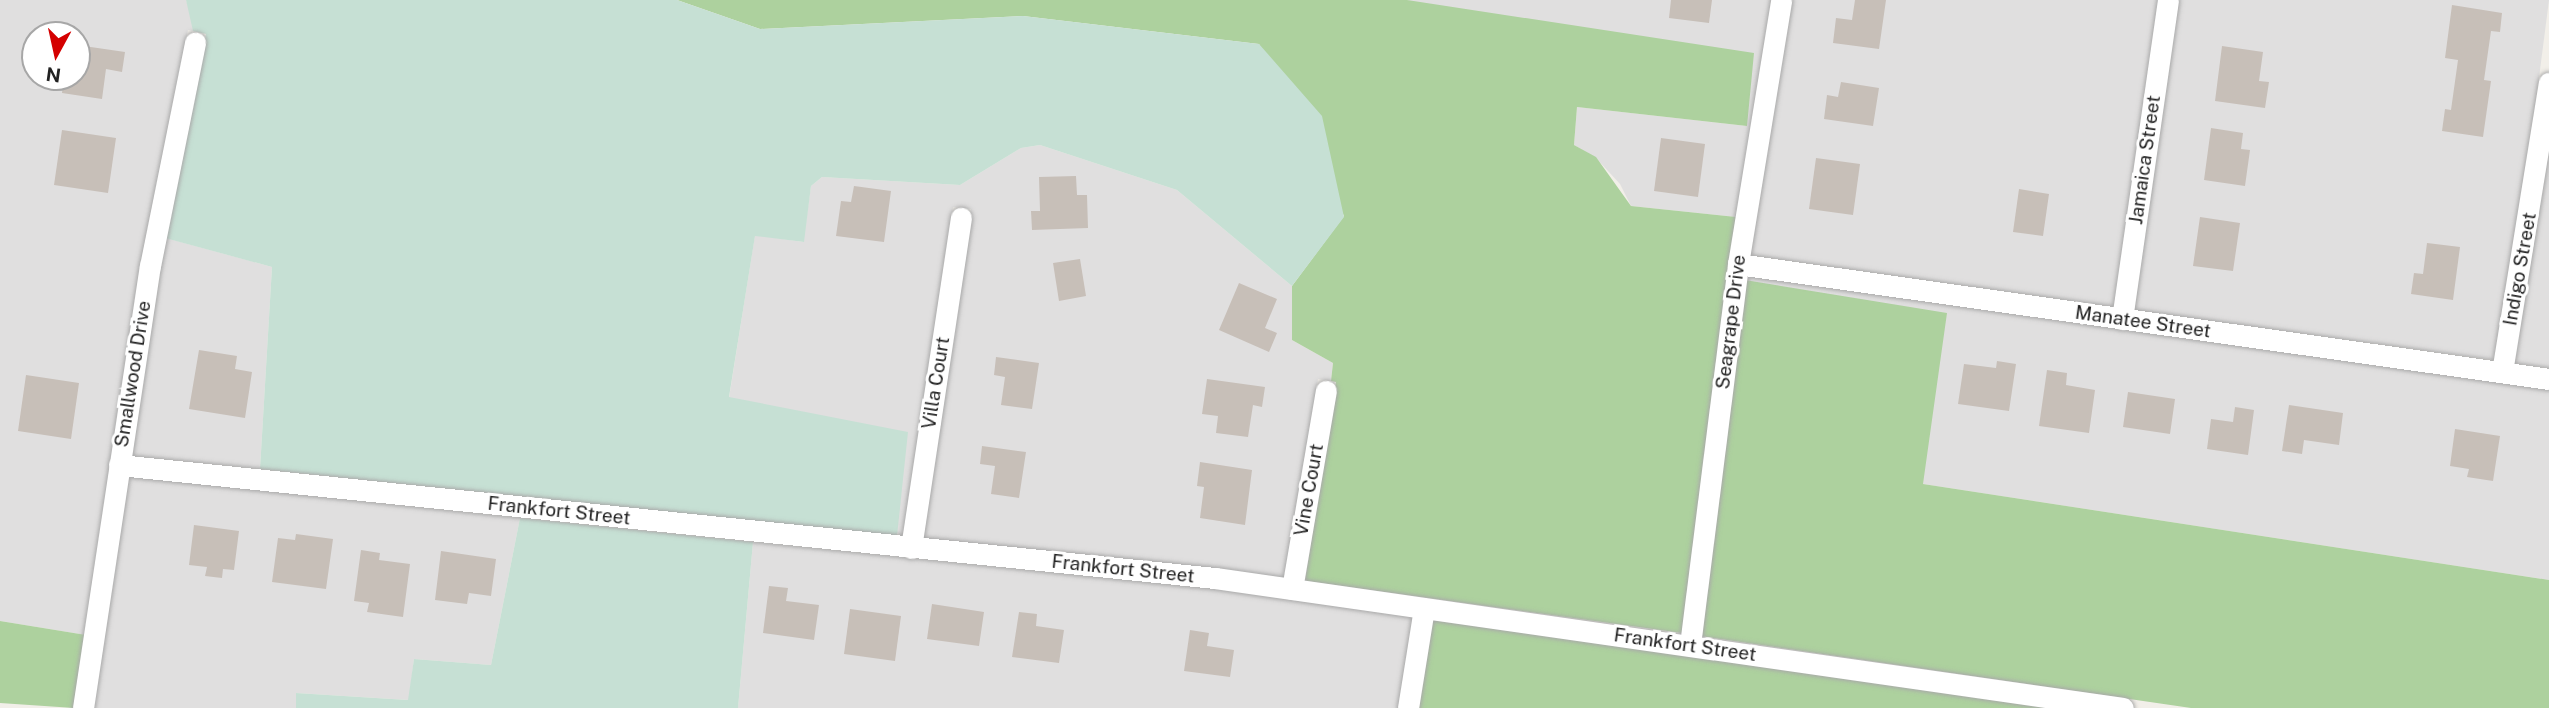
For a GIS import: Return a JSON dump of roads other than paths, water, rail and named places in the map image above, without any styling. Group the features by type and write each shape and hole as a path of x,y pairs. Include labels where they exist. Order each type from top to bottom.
{"street":[{"name":"Seagrape Drive","path":"1690,645 1738,264 1781,0"},
{"name":"Jamaica Street","path":"2122,319 2168,0"},
{"name":"Smallwood Drive","path":"83,708 150,265 195,42"},
{"name":"Indigo Street","path":"2502,372 2549,83"},
{"name":"Villa Court","path":"911,548 961,218"},
{"name":"Manatee Street","path":"1738,264 2549,379"},
{"name":"Vine Court","path":"1292,589 1326,391"},
{"name":"Frankfort Street","path":"119,465 1292,589 2123,708"},
{"path":"1408,708 1424,608"}]}
